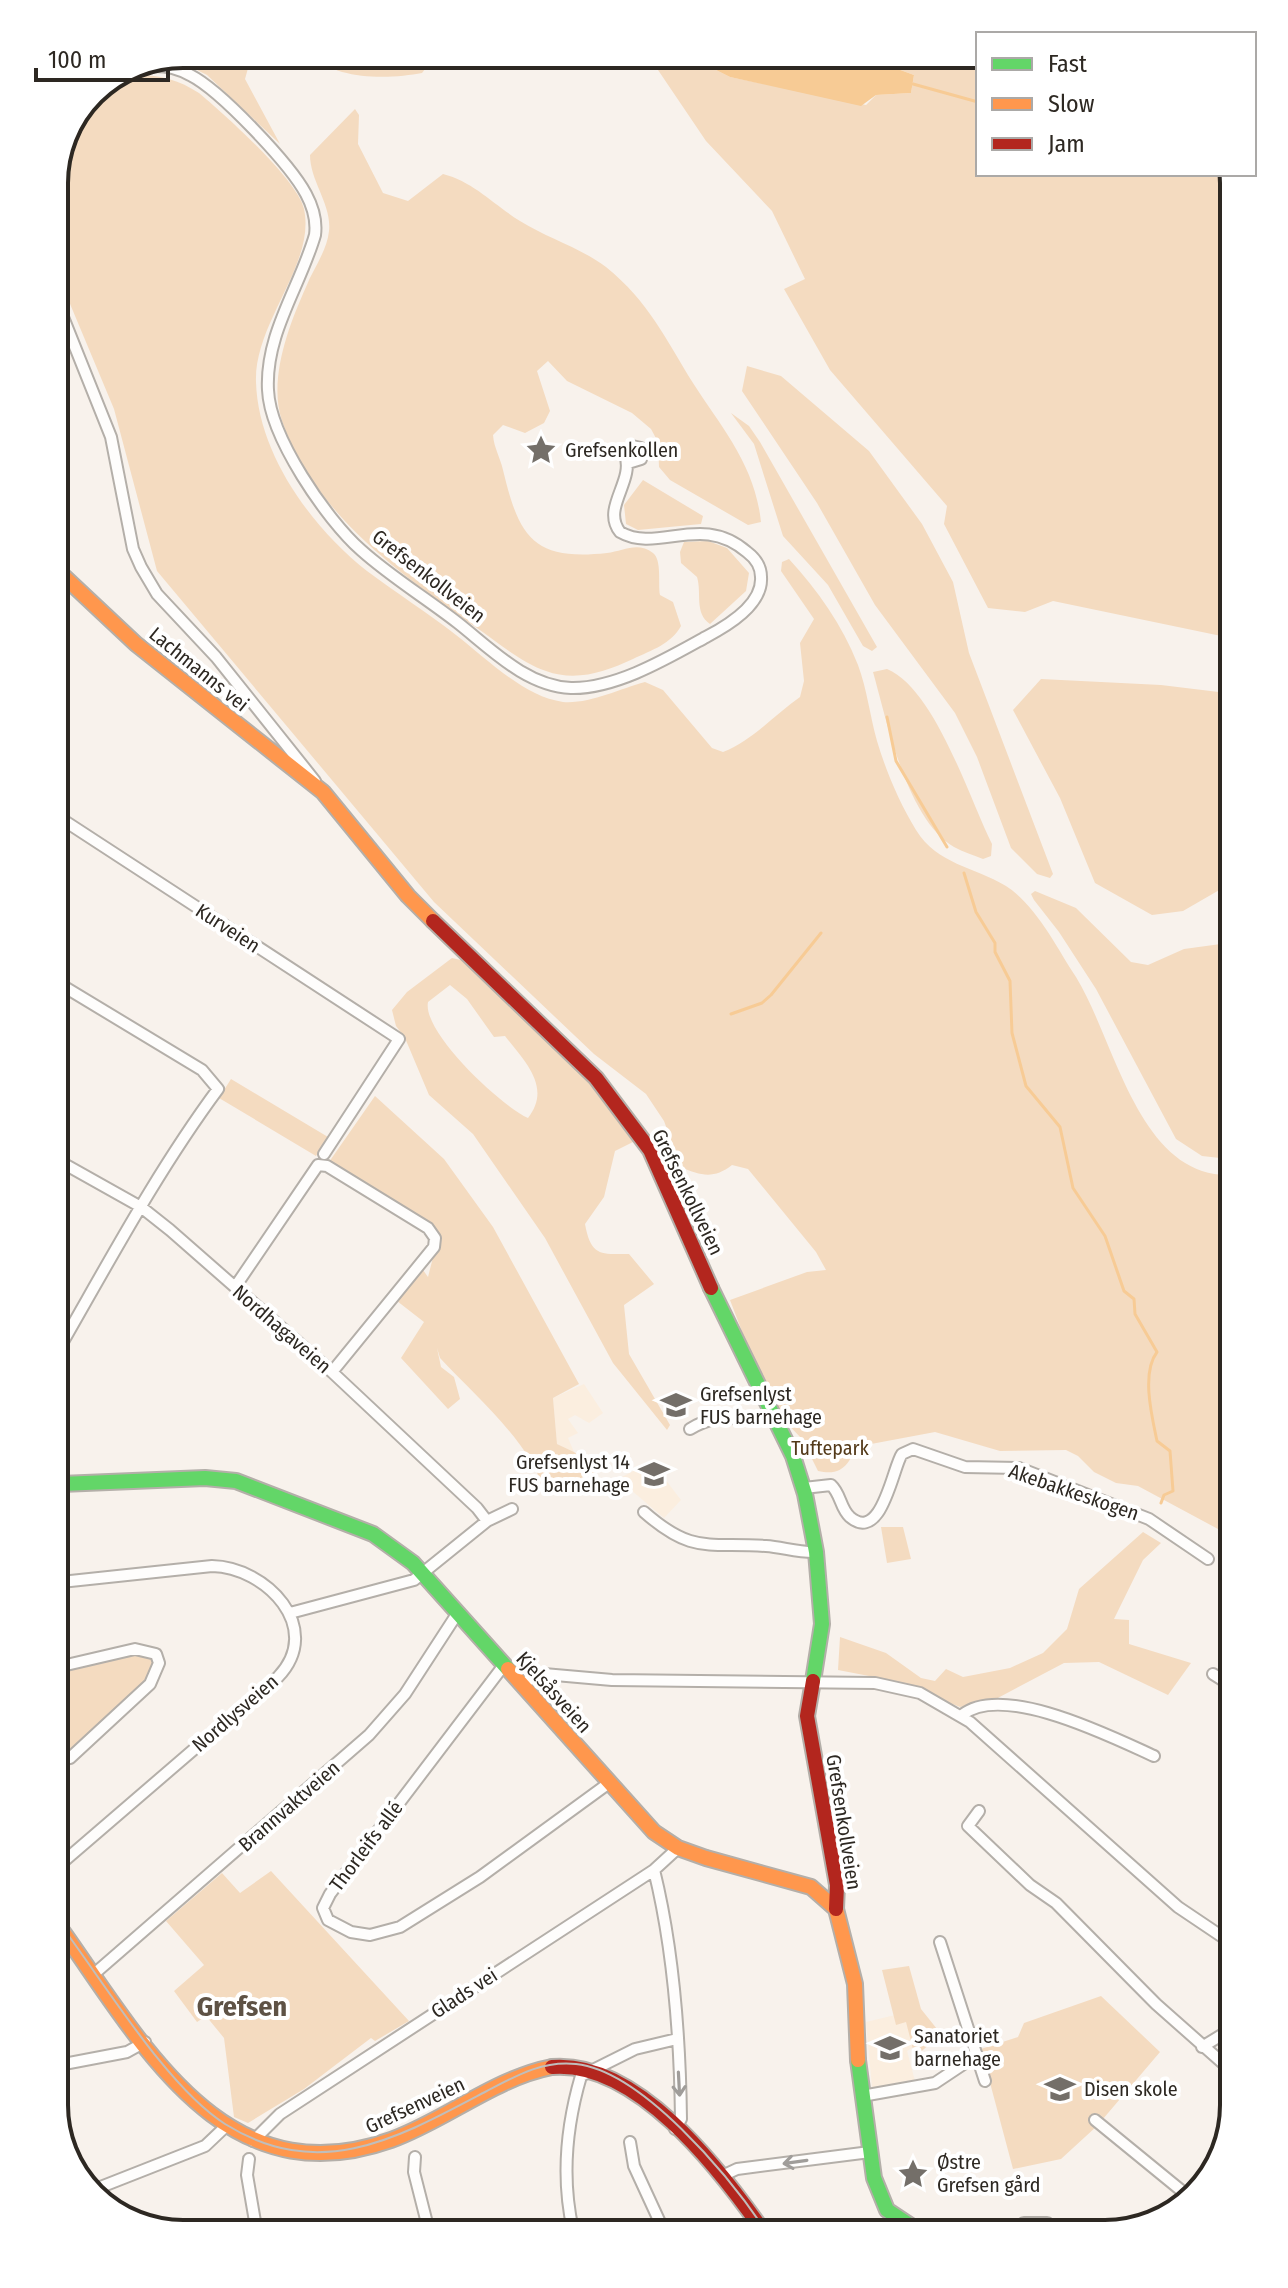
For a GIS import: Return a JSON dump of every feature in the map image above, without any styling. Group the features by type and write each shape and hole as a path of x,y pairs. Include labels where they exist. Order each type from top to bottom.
{"street":[{"name":"Grefsenkollveien","path":"171,69 183,71 211,89 291,172 309,199 315,218 315,235 274,341 268,374 270,407 290,456 359,548 518,670 551,685 571,688 601,684 690,645 731,622 749,606 761,583 759,567 752,556 725,538 698,533 639,538 620,532 614,515 628,463 625,455 627,448 637,446 643,453 636,463 628,463"},
{"path":"68,330 111,437 133,549 141,567 157,594 223,665 300,770"},
{"name":"Lachmanns vei","path":"68,580 136,644 300,770 323,792"},
{"name":"Grefsenkollveien","path":"323,792 408,896 587,1069 634,1127 657,1163 793,1456 804,1488 816,1552 822,1624 807,1716 837,1885 836,1909"},
{"name":"Kurveien","path":"68,823 399,1039 324,1154"},
{"path":"68,989 202,1070 218,1089 188,1129 68,1333"},
{"path":"235,1287 318,1165 327,1166 428,1228 435,1238 432,1250 332,1372"},
{"name":"Nordhagaveien","path":"68,1166 141,1207 332,1372 477,1508 487,1521"},
{"path":"690,1429 716,1417 753,1419 772,1414"},
{"name":"Akebakkeskogen","path":"804,1488 831,1485 853,1519 869,1520 881,1508 898,1458 913,1449 965,1467 1019,1468 1149,1519 1208,1559"},
{"name":"Kjelsåsveien","path":"68,1484 205,1478 236,1481 382,1538 423,1574 639,1818 678,1848 811,1887 829,1899 836,1909"},
{"path":"68,1581 212,1566 230,1568 262,1581 290,1613 403,1583 423,1574 487,1521 512,1509"},
{"path":"644,1512 676,1537 702,1546 751,1545 816,1552"},
{"name":"Nordlysveien","path":"68,1858 284,1670 294,1641 290,1613"},
{"name":"Brannvaktveien","path":"94,1974 369,1735 405,1694 457,1614"},
{"path":"68,1665 135,1649 156,1654 158,1672 150,1684 68,1758"},
{"name":"Thorleifs allé","path":"504,1665 330,1894 323,1908 328,1920 351,1932 370,1935 410,1922 480,1877 609,1783"},
{"path":"520,1684 544,1674 612,1680 812,1682 899,1687 933,1698 962,1715 1178,1907 1220,1935"},
{"path":"1213,1674 1220,1678"},
{"path":"962,1715 973,1708 992,1704 1067,1717 1154,1756"},
{"path":"979,1811 968,1826 978,1838 1030,1885 1056,1903 1220,2062"},
{"name":"Glads vei","path":"253,2141 280,2114 654,1870 678,1848"},
{"path":"654,1870 670,1943 681,2119 675,2129"},
{"path":"836,1909 855,1984 856,2044 876,2187 884,2205 898,2220"},
{"path":"940,1942 985,2081"},
{"name":"Grefsenveien","path":"69,1951 94,1974 186,2095 225,2127 253,2141 306,2154 357,2152 405,2136 536,2070 570,2066 595,2070 627,2086 722,2176 755,2220"},
{"path":"1202,2047 1220,2036"},
{"path":"572,2220 567,2189 567,2132 581,2076 635,2049 677,2039"},
{"path":"68,2063 127,2052 145,2042"},
{"path":"862,2096 935,2083 977,2055"},
{"path":"1095,2120 1181,2190"},
{"path":"102,2186 205,2146 225,2127"},
{"path":"630,2142 634,2166 659,2220"},
{"path":"722,2176 731,2170 870,2152"},
{"path":"415,2157 414,2172 426,2220"},
{"path":"249,2159 247,2175 255,2220"}],"shaded area":[{"path":"712,68 895,68 914,75 911,93 876,95 861,106 730,77"},
{"path":"584,1384 603,1413 589,1423 575,1415 568,1419 578,1433 568,1438 574,1452 557,1444 553,1398"},
{"path":"639,1468 648,1488 665,1479 681,1500 664,1518 618,1479"},
{"name":"Sanatoriet barnehage","path":"916,2010 918,2044 907,2051 915,2081 876,2089 872,2087 866,2022"}],"green space":[{"path":"193,68 248,68 245,79 280,144 207,75"},
{"path":"426,68 422,73 379,77 334,69"},
{"path":"712,68 730,77 866,105 876,95 911,93 914,75 895,68 976,68 976,176 1219,176 1220,636 1053,601 1025,612 988,608 944,524 947,506 830,370 784,289 805,279 772,211 706,141 658,70"},
{"name":"Tuftepark","path":"150,75 167,78 199,93 259,148 299,197 304,209 305,230 294,272 264,337 258,360 256,382 259,409 277,462 308,511 367,571 534,693 548,699 573,702 645,682 663,690 712,748 723,752 753,735 800,697 804,681 800,643 814,619 781,571 782,562 789,559 819,596 845,636 864,683 884,764 916,830 945,858 994,879 1027,904 1076,977 1133,1100 1151,1129 1172,1153 1198,1169 1220,1173 1220,1530 1138,1486 1116,1483 1094,1472 1078,1456 1066,1450 1000,1451 935,1432 871,1444 859,1440 840,1470 818,1471 802,1439 779,1415 757,1371 730,1300 807,1272 826,1270 816,1252 748,1169 732,1165 707,1175 681,1167 664,1121 646,1094 594,1054 434,902 157,571 114,409 68,299 68,176 80,132 92,113 126,83"},
{"path":"355,109 359,115 358,144 383,193 408,201 443,174 454,178 474,188 530,227 596,260 621,280 655,321 736,448 752,483 761,522 748,525 670,480 659,467 658,442 651,429 632,413 567,381 548,361 537,371 550,411 544,423 525,433 503,425 493,435 516,512 533,540 562,553 607,553 636,547 647,549 656,556 660,595 673,602 681,626 660,646 612,668 590,674 557,674 527,662 417,585 362,538 315,484 296,454 278,405 279,370 293,318 323,253 329,231 327,212 313,174 310,155"},
{"path":"747,366 781,376 869,451 922,524 953,582 969,653 1053,874 1050,878 1037,874 1011,848 977,757 955,713 875,605 817,503 742,391"},
{"path":"731,413 749,426 760,442 877,647 872,651 863,646 828,585 783,536 754,444"},
{"path":"643,480 703,516 701,524 638,530 626,524 624,505"},
{"path":"708,541 727,548 749,573 746,591 710,624 700,609 697,577 681,563 680,552 684,542"},
{"path":"887,669 904,680 935,721 992,844 991,856 983,859 954,847 938,834 923,815 901,768 873,672"},
{"path":"1041,679 1161,685 1220,692 1220,890 1183,911 1152,915 1095,883 1060,798 1013,710"},
{"path":"1035,891 1076,908 1131,962 1148,965 1184,949 1220,944 1220,1158 1202,1156 1176,1139 1096,989 1031,894"},
{"path":"452,958 465,961 593,1083 641,1138 615,1151 604,1197 585,1224 594,1248 604,1253 629,1254 654,1284 624,1305 629,1354 670,1425 667,1430 613,1363 545,1238 473,1134 429,1095 405,1038 396,1026 392,1010 407,992","holes":["450,985 467,999 494,1037 505,1036 533,1075 537,1096 528,1118 482,1083 437,1031 429,1015 428,1002"]},
{"path":"231,1079 328,1137 316,1156 219,1098"},
{"path":"375,1096 444,1159 493,1227 579,1384 553,1398 557,1444 574,1452 598,1471 544,1493 538,1475 515,1439 440,1358 437,1348 441,1367 454,1377 460,1399 448,1409 401,1358 424,1322 397,1301 423,1270 428,1277 439,1234 329,1162"},
{"path":"881,1527 903,1527 911,1559 887,1563"},
{"path":"1143,1532 1161,1543 1143,1560 1114,1619 1129,1620 1129,1644 1191,1663 1168,1695 1099,1662 1064,1663 994,1700 960,1707 895,1681 838,1670 840,1637 886,1653 921,1678 935,1681 946,1669 963,1677 1010,1668 1043,1653 1067,1629 1079,1589"},
{"path":"133,1652 151,1658 155,1665 147,1683 68,1751 68,1667"},
{"path":"271,1871 409,2021 375,2041 371,2038 304,2089 248,2123 234,2117 224,2038 206,2016 197,2022 174,1991 204,1965 166,1921 222,1873 240,1893"},
{"path":"909,1966 921,2009 941,2034 915,2057 906,2022 896,2025 882,1970"},
{"name":"Disen skole","path":"1101,1996 1160,2052 1097,2126 1061,2159 1013,2169 981,2049 1018,2037 1024,2023"}],"waterway":[{"path":"913,84 976,101"},
{"path":"887,717 896,761 947,847"},
{"path":"964,873 976,912 995,943 995,952 1010,981 1012,1033 1026,1086 1060,1127 1073,1188 1105,1236 1124,1291 1134,1299 1135,1314 1157,1352 1150,1371 1149,1395 1157,1441 1170,1451 1173,1491 1164,1495 1161,1503"},
{"path":"731,1014 762,1003 771,995 821,933"}],"tram line":[{"path":"68,1935 138,2034 182,2086 203,2108 225,2124 260,2141 293,2150 326,2152 358,2147 421,2125 529,2071 564,2063 576,2064 602,2071 655,2105 706,2155 758,2220"}],"traffic: fast":[{"path":"711,1288 793,1456 805,1494 816,1552 822,1624 813,1681"},
{"path":"68,1484 205,1478 236,1481 373,1534 413,1563 508,1669"},
{"path":"858,2060 874,2178 887,2210 902,2220"}],"traffic: slow":[{"path":"68,580 136,644 323,792 408,896 433,921"},
{"path":"508,1669 654,1832 678,1848 706,1858 811,1887 836,1909 855,1984 858,2060"},
{"path":"68,1939 125,2021 195,2101 236,2130 281,2148 333,2153 391,2140 511,2080 552,2067"}],"traffic: jam":[{"path":"433,921 596,1078 650,1150 711,1288"},
{"path":"813,1681 807,1716 837,1885 836,1909"},
{"path":"552,2067 583,2069 614,2081 644,2099 698,2148 755,2220"}],"place":[{"name":"Grefsenkollen","path":"541,450"},
{"name":"Grefsenlyst FUS barnehage","path":"676,1405"},
{"name":"Grefsenlyst 14 FUS barnehage","path":"654,1474"},
{"name":"Sanatoriet barnehage","path":"890,2048"},
{"name":"Disen skole","path":"1060,2089"},
{"name":"Østre Grefsen gård","path":"913,2174"}],"district":[{"name":"Grefsen","path":"242,2006"}]}
